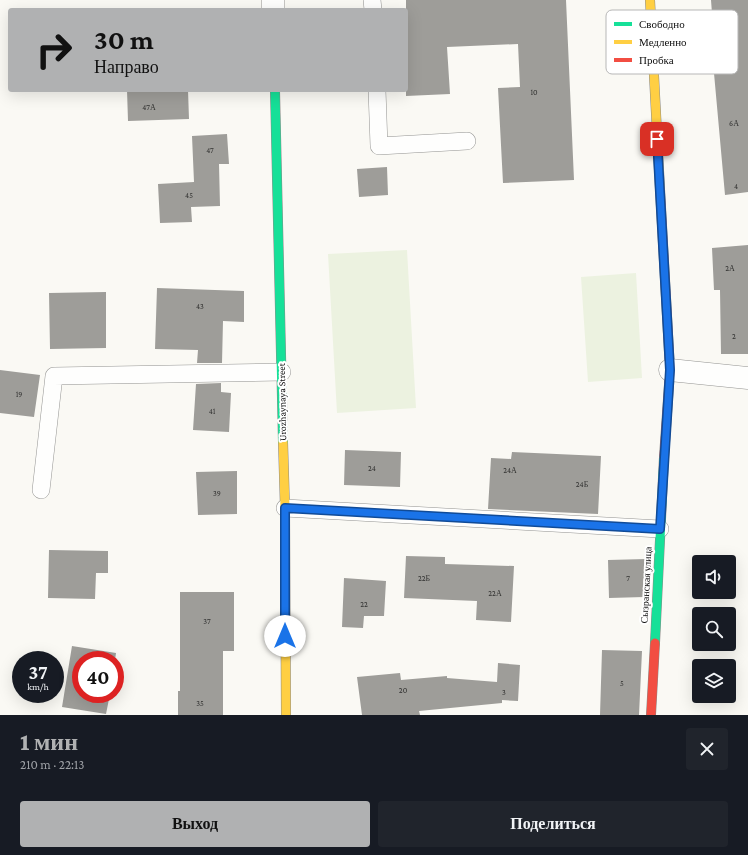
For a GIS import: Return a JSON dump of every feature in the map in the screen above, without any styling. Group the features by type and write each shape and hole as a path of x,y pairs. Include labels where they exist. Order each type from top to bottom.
{"street":[{"name":"Сызранская улица","path":"650,0 651,10"},
{"name":"Сызранская улица","path":"651,715 660,529 670,370 654,74"},
{"name":"Urozhaynaya Street","path":"275,92 285,508 286,715"},
{"path":"670,370 748,378"}],"lane":[{"path":"377,92 379,146 467,141"},
{"path":"41,490 54,376 282,372"},
{"path":"285,508 660,529"}],"green space":[{"path":"407,250 416,408 337,413 328,254"},
{"path":"636,273 642,378 588,382 581,277"}],"building":[{"path":"406,0 566,0 574,180 503,183 498,88 520,87 518,44 447,47 450,94 406,96 406,92 408,92 408,8 406,8"},
{"path":"711,0 748,0 748,192 725,195 714,74 738,74 738,10 712,10"},
{"path":"127,92 188,92 189,119 128,121"},
{"path":"227,134 229,164 219,164 220,206 191,207 192,222 160,223 158,184 194,182 192,136"},
{"path":"387,167 388,195 359,197 357,169"},
{"path":"748,245 748,354 721,354 720,290 714,290 712,248"},
{"path":"157,288 244,291 244,322 223,321 222,363 197,363 198,350 155,349"},
{"path":"106,292 106,348 50,349 49,293"},
{"path":"0,370 40,375 34,417 0,413"},
{"path":"221,383 221,392 231,393 229,432 193,430 196,384"},
{"path":"345,450 401,452 400,487 344,485"},
{"path":"512,452 601,456 598,514 488,509 491,458 511,459"},
{"path":"237,471 237,514 198,515 196,472"},
{"path":"49,550 108,551 108,573 96,573 95,599 48,598"},
{"path":"406,556 445,557 445,564 514,566 511,622 476,620 477,601 404,598"},
{"path":"646,559 644,597 609,598 608,560"},
{"path":"344,578 386,581 384,616 364,616 363,628 342,627"},
{"path":"180,592 234,592 234,651 223,651 223,715 178,715 178,691 180,691"},
{"path":"72,646 103,651 72,651 72,703 108,703 106,714 62,707 63,703 64,703"},
{"path":"602,650 642,651 639,715 600,715"},
{"path":"498,663 520,665 518,701 502,700 502,703 419,711 420,715 362,715 357,677 400,673 401,680 447,676 447,678 497,682"}],"traffic: fast":[{"path":"275,92 283,442"},
{"path":"655,643 664,457"}],"traffic: slow":[{"path":"650,0 651,10"},
{"path":"654,74 660,189"},
{"path":"283,442 285,508 286,715"}],"traffic: jam":[{"path":"660,189 670,370 664,457"},
{"path":"651,715 655,643"}],"route":[{"path":"285,636 285,508 660,529 670,370 657,139"}]}
